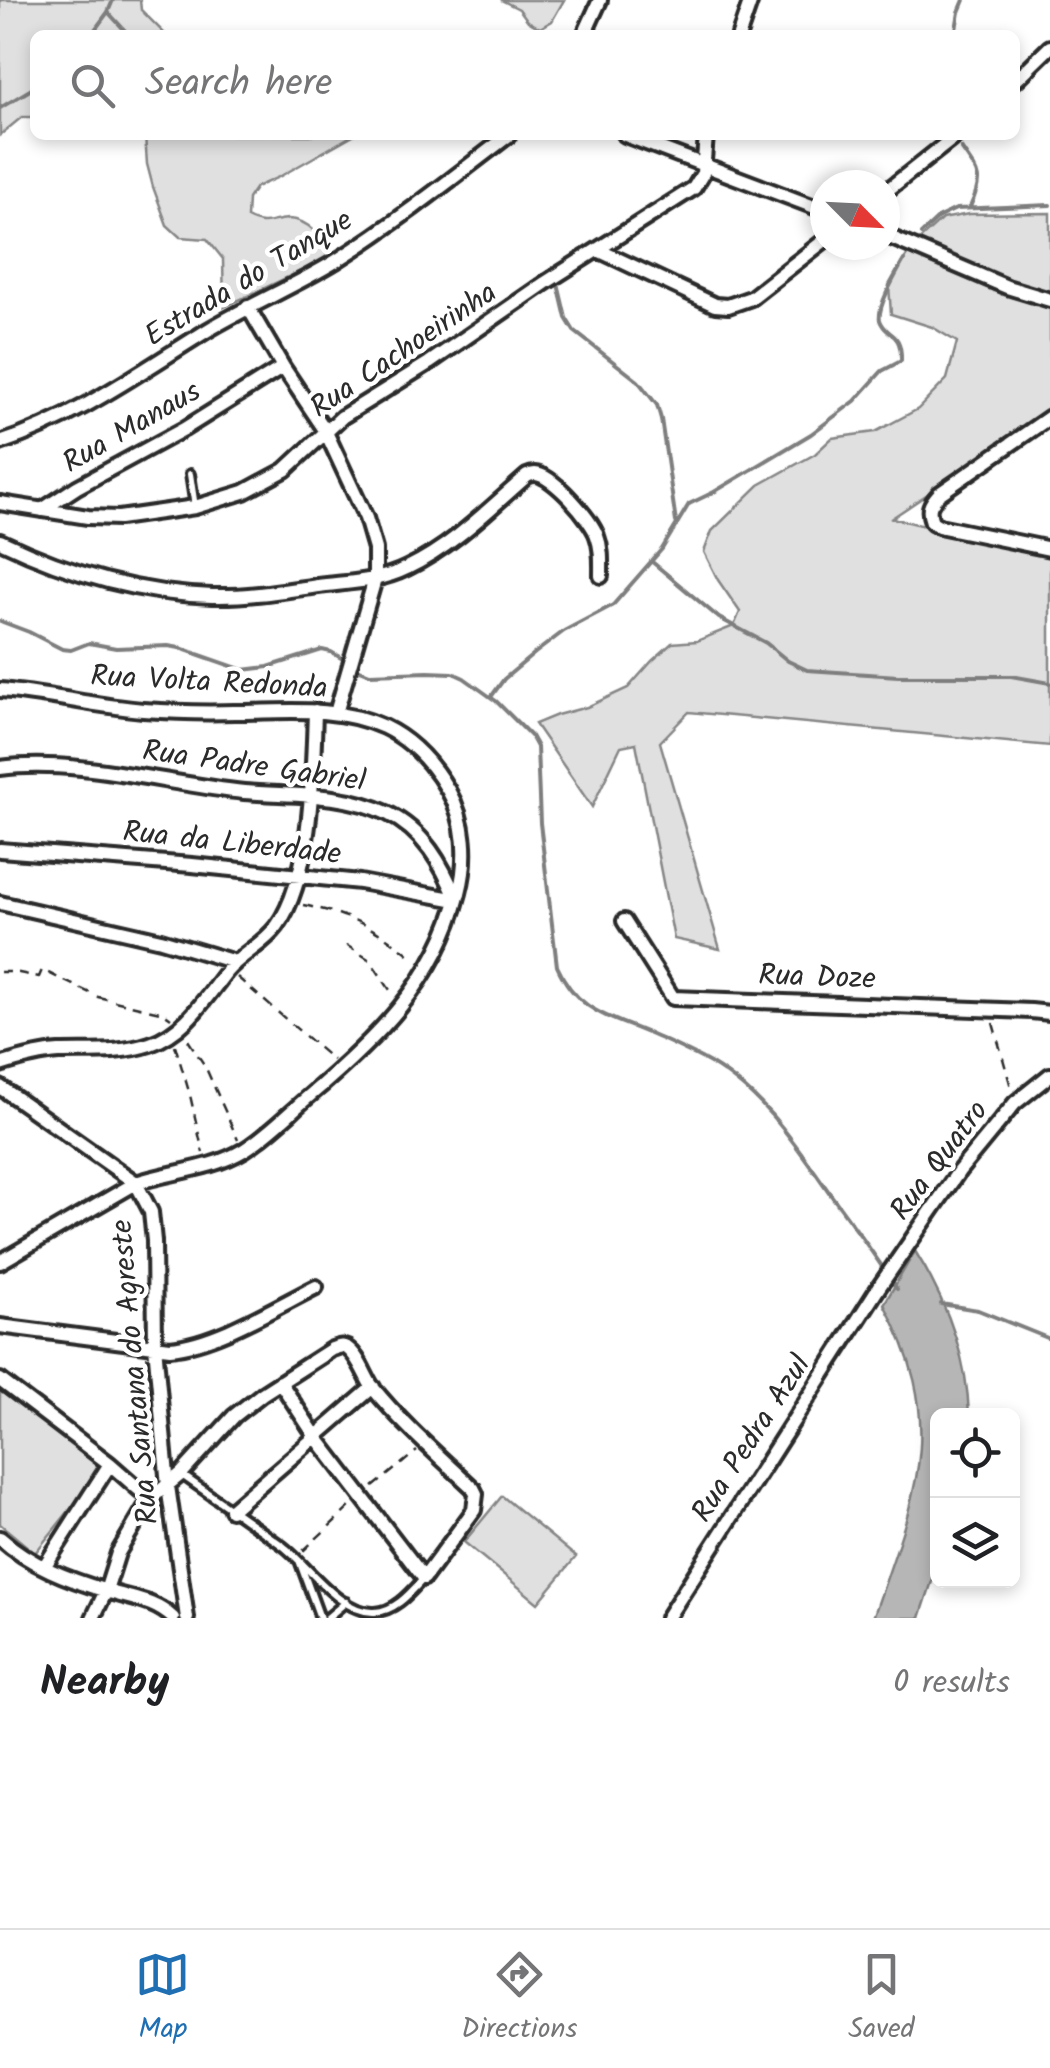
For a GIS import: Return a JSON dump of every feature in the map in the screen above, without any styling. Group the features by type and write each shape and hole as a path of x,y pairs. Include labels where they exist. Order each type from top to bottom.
{"street":[{"path":"586,30 600,0"},
{"path":"741,30 751,0"},
{"path":"1020,77 1050,47"},
{"name":"Estrada do Tanque","path":"0,443 90,404 248,307 337,260 412,210 503,140"},
{"path":"639,140 810,205"},
{"path":"704,164 706,140"},
{"path":"900,180 951,140"},
{"name":"Rua Cachoeirinha","path":"42,510 119,518 195,507 264,482 299,458 325,430 694,188 704,164"},
{"path":"900,241 1007,287 1050,300"},
{"path":"598,250 715,305 728,306 751,298 810,252"},
{"path":"248,307 325,430 372,535 375,580 336,713"},
{"name":"Rua Manaus","path":"0,504 42,510 283,367"},
{"path":"1046,423 939,494 928,513 939,526 1050,549"},
{"path":"0,542 90,578 174,593 268,594 375,580 406,569 450,543 527,476 536,474 575,502 596,530 601,576"},
{"name":"Rua Volta Redonda","path":"0,690 144,710 315,711 369,722 398,735 430,764 454,801 463,834 463,869 451,924 428,969 402,1005 342,1068 243,1150 206,1167 136,1184 0,1262"},
{"path":"0,1066 55,1052 122,1050 152,1043 175,1031 232,966 276,928 297,876 308,824 315,711"},
{"name":"Rua Padre Gabriel","path":"0,768 74,768 244,792 350,800 371,806 408,826 436,855 457,900"},
{"name":"Rua da Liberdade","path":"0,850 360,882 457,900"},
{"path":"0,903 161,940 232,966"},
{"name":"Rua Doze","path":"624,921 673,998 1050,1013"},
{"name":"Rua Quatro","path":"880,1287 959,1170 1015,1103 1050,1075"},
{"path":"0,1110 4,1090 136,1184"},
{"name":"Rua Santana do Agreste","path":"136,1184 153,1226 155,1345 168,1486 187,1618"},
{"path":"0,1326 170,1348 195,1345 316,1287"},
{"name":"Rua Pedra Azul","path":"667,1618 880,1287"},
{"path":"94,1618 118,1553 150,1499 181,1474 234,1416 280,1382 340,1346 347,1349 373,1387 476,1494 474,1510 424,1578 316,1437 280,1382"},
{"path":"0,1380 150,1499"},
{"path":"231,1510 373,1387"},
{"path":"44,1567 110,1464"},
{"path":"0,1538 20,1556 106,1591 153,1604 173,1618"}],"lane":[{"path":"190,474 195,507"},
{"path":"181,1474 297,1557 320,1584 367,1612 385,1610 424,1578"},
{"path":"297,1557 324,1618 346,1602"}],"path":[{"path":"289,902 337,912 366,924 428,969"},
{"path":"346,945 370,960 402,1005"},
{"path":"232,966 342,1068"},
{"path":"0,972 39,976 42,970 98,997 164,1012 205,1066 243,1150"},
{"path":"989,1010 1015,1103"},
{"path":"175,1031 206,1167"}],"shaded area":[{"path":"0,0 140,0 141,10 161,30 30,30 30,117 22,117 0,135"},
{"path":"501,0 564,0 552,21 540,28 519,9"},
{"path":"145,140 344,140 256,187 248,199 247,218 263,223 288,219 303,223 333,256 224,307 223,259 207,239 180,237 167,225 147,164"},
{"path":"1050,213 1050,412 892,518 1050,557 1050,746 689,712 660,742 720,949 674,939 636,743 621,746 592,807 535,724 628,688 672,643 697,641 734,626 740,612 704,552 712,531 759,485 815,454 832,438 875,432 918,409 947,379 957,342 932,327 891,314 889,285 915,244 942,219 969,214"},
{"path":"915,1251 953,1330 967,1393 968,1408 930,1408 930,1587 920,1618 873,1618 912,1498 919,1461 916,1388 904,1348 884,1304"},
{"path":"0,1383 106,1465 35,1553 0,1524"},
{"path":"502,1496 576,1557 538,1603 464,1542"}],"waterway":[{"path":"95,30 113,0"},
{"path":"956,30 964,0"},
{"path":"108,12 124,30"},
{"path":"0,108 30,90"},
{"path":"961,148 978,176 970,207"},
{"path":"921,234 939,217 956,209 1050,205"},
{"path":"491,697 504,679 564,631 613,605 662,549 689,504 811,434 855,401 882,371 901,361 899,344 883,326 880,314 904,260"},
{"path":"558,284 566,318 574,331 638,381 657,405 676,522"},
{"path":"651,561 719,618 807,670 898,676 1011,676 1050,683"},
{"path":"0,621 62,649 89,643 116,648 168,646 243,670 268,667 322,650 348,662"},
{"path":"355,668 370,674 453,673 496,701 531,736 537,747 540,823 557,966 565,982 596,1011 701,1058 741,1085 804,1156 897,1289"},
{"path":"941,1304 978,1310 1050,1339"}]}
